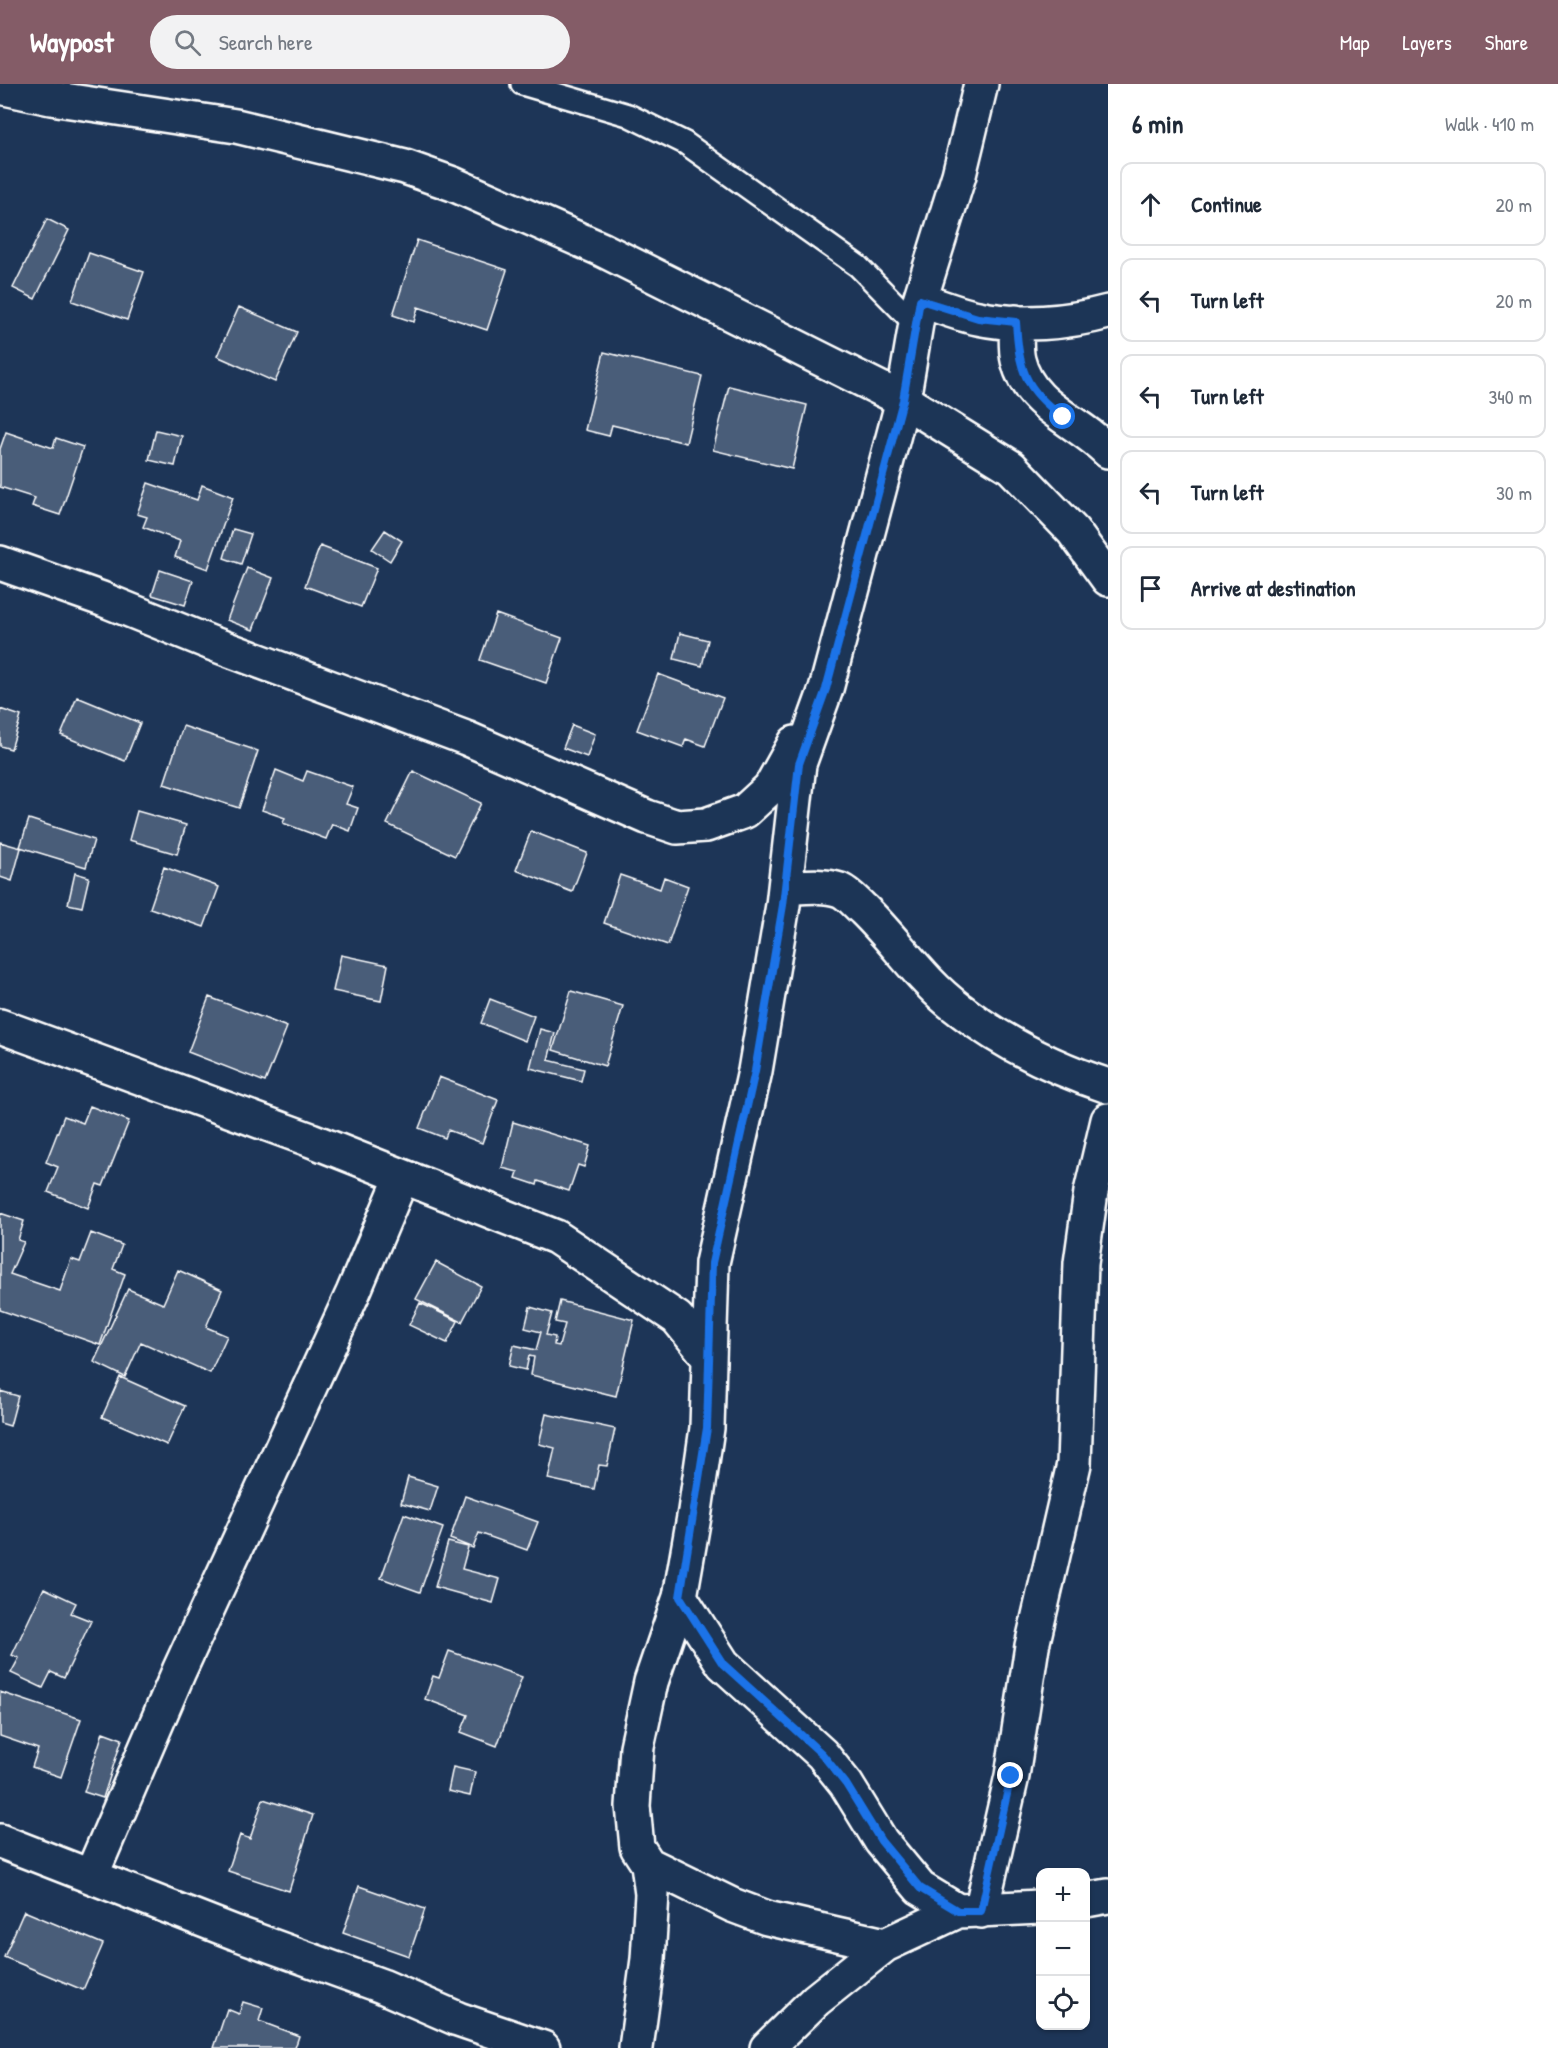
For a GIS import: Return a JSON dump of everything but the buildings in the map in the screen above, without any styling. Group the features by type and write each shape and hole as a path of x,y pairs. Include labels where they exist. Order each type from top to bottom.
{"street":[{"path":"636,2048 652,1920 652,1894 648,1864 637,1847 633,1806 637,1747 651,1682 680,1597 707,1428 712,1263 755,1071 785,888 799,764 826,689 903,400 918,313 960,175 981,84"},
{"path":"0,87 51,98 246,128 405,167 453,184 603,250 903,400 1011,466 1073,531 1108,579"},
{"path":"918,313 1016,322 1051,322 1108,312"},
{"path":"1016,322 1018,360 1028,383 1041,402 1108,451"},
{"path":"0,563 102,599 211,643 466,738 647,817 677,827 706,825 745,811 770,788 826,689"},
{"path":"785,888 821,886 841,891 873,919 923,976 957,1008 1010,1044 1062,1071 1108,1086"},
{"path":"0,1026 301,1136 556,1237 677,1318 708,1356"},
{"path":"969,1911 1011,1776 1032,1646 1074,1464 1080,1263 1091,1192 1108,1120"},
{"path":"91,1876 179,1671 353,1293 402,1177"},
{"path":"680,1597 723,1664 822,1754 846,1784 881,1841 920,1888 969,1911"},
{"path":"0,1841 382,1986 458,2019 543,2048"},
{"path":"648,1864 732,1905 767,1918 885,1945"},
{"path":"1090,1899 1108,1896"},
{"path":"767,2048 816,2000 885,1945 969,1911 1036,1908"}],"lane":[{"path":"522,84 628,115 685,143 858,266 918,313"}],"route":[{"path":"1011,1776 981,1911 958,1911 920,1888 881,1841 846,1784 822,1754 790,1722 753,1693 723,1664 702,1635 680,1597 707,1428 712,1263 755,1071 783,905 799,764 826,689 903,400 920,300 978,318 1016,322 1018,360 1028,383 1041,402 1063,417"}]}
